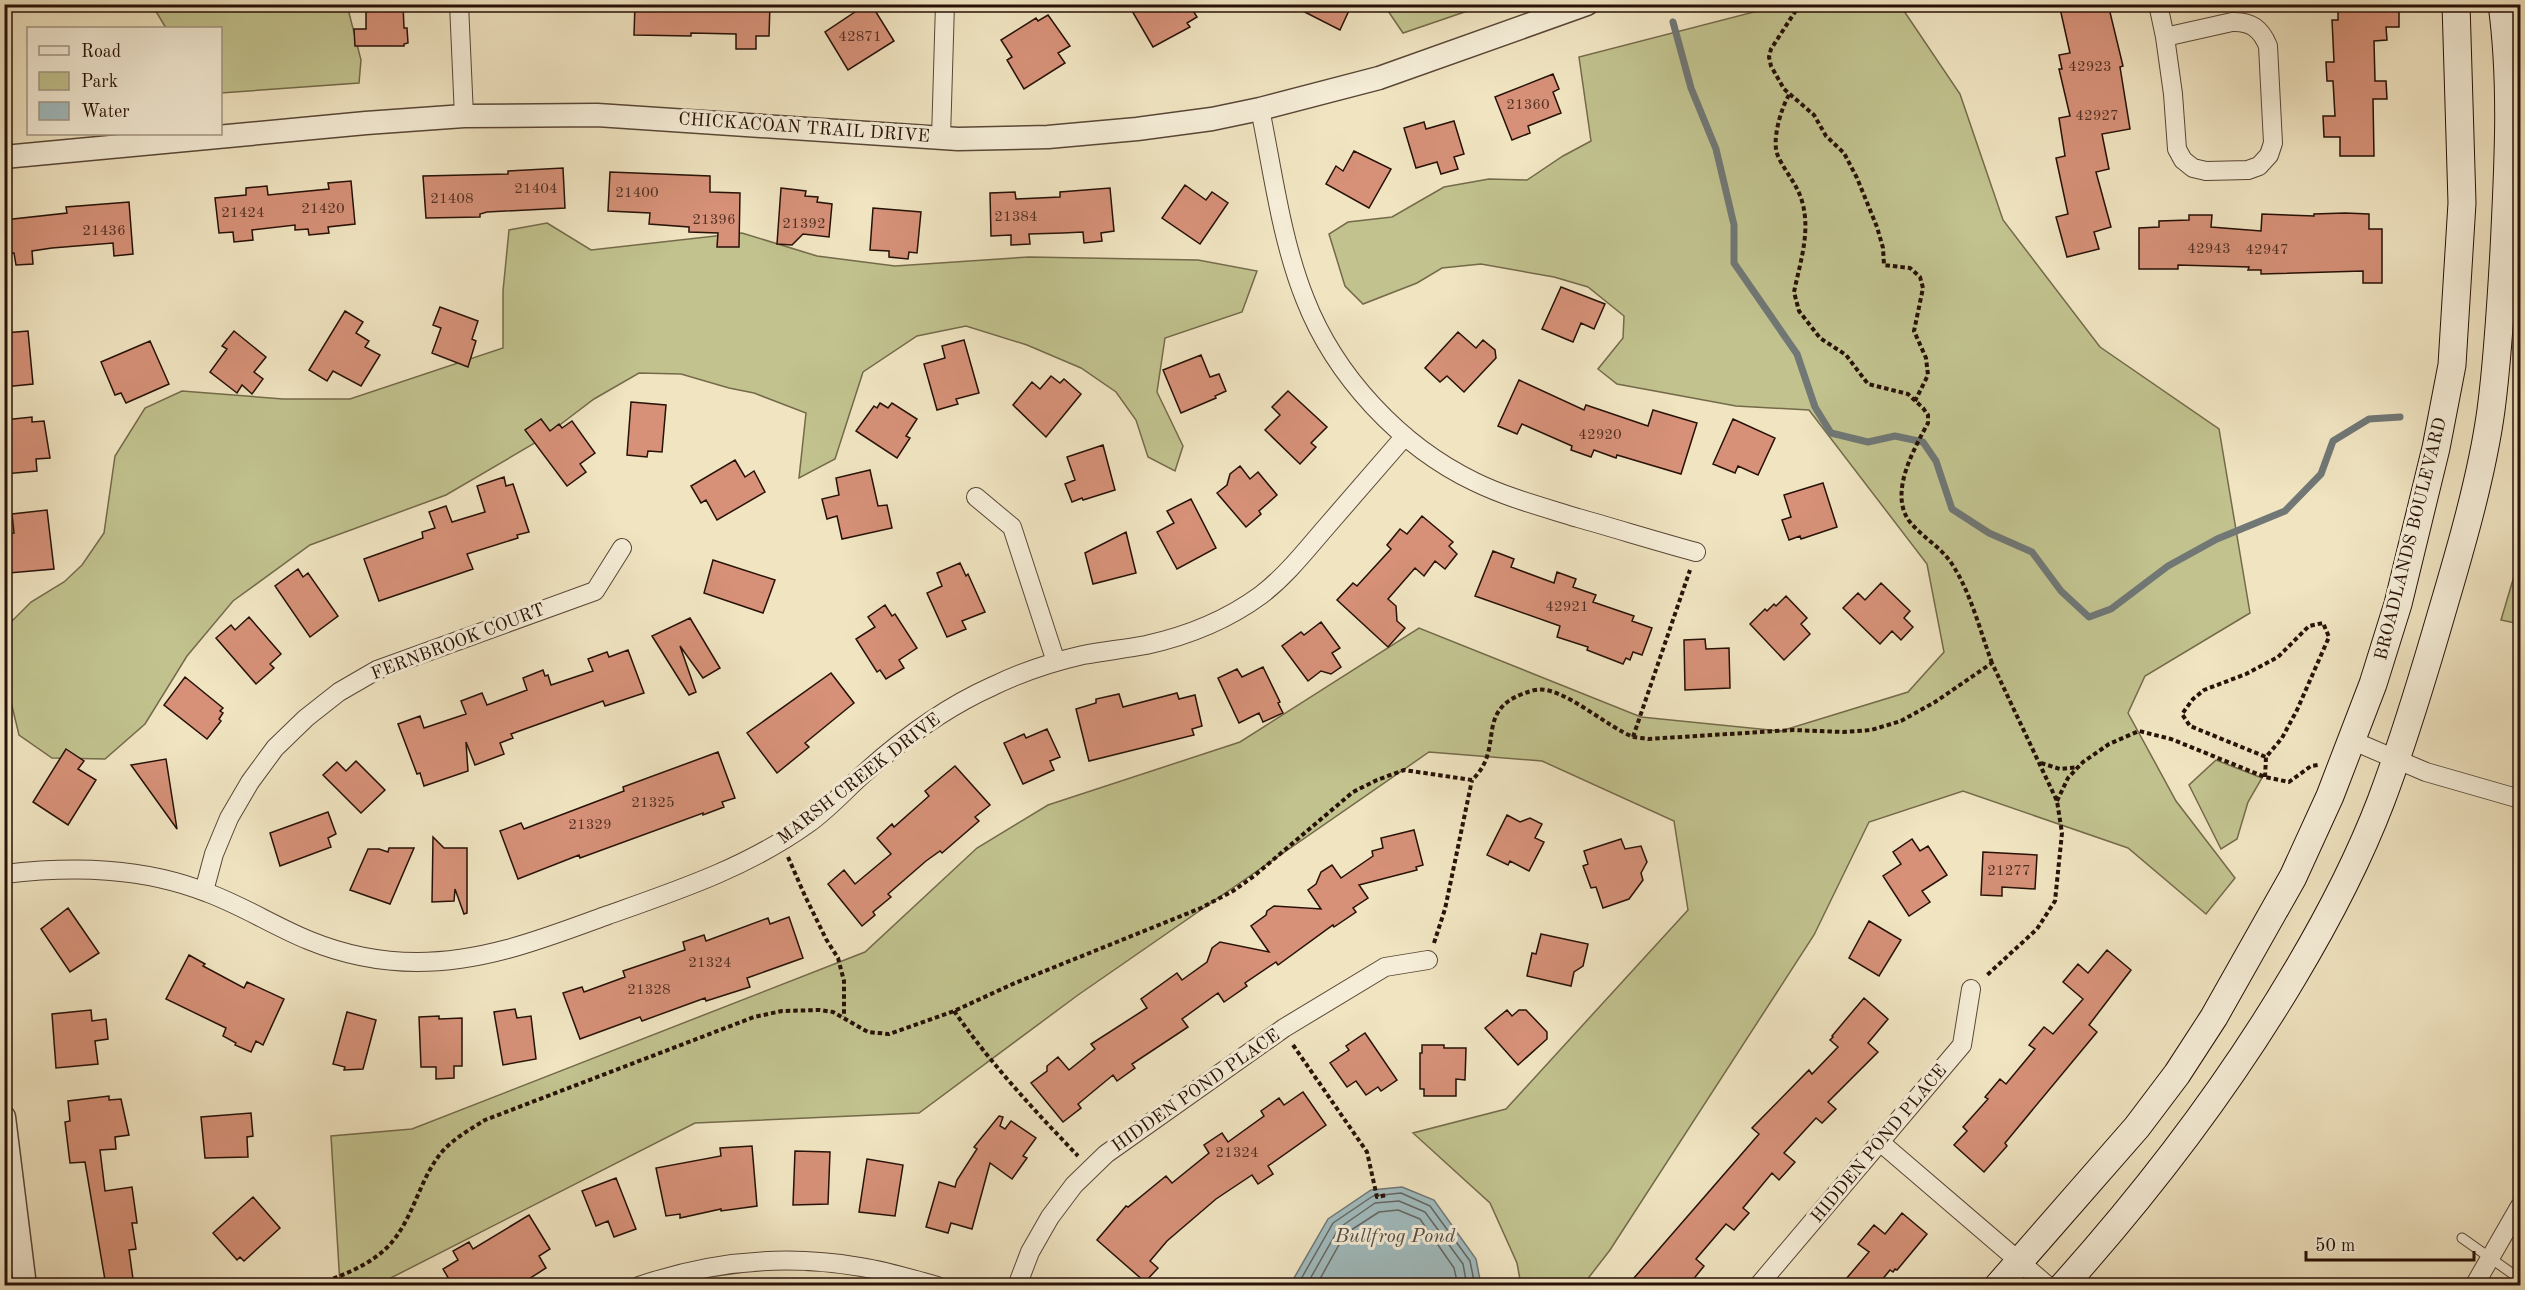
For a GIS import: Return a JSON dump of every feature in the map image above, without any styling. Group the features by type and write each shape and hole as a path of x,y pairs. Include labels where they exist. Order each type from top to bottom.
{"main road":[{"name":"BROADLANDS BOULEVARD","path":"1998,1286 2137,1127 2177,1074 2214,1017 2293,877 2330,796 2373,684 2398,604 2436,448 2452,365 2462,202 2456,4"},
{"path":"2063,1286 2103,1242 2175,1153 2225,1084 2262,1027 2294,975 2350,869 2379,805 2396,760 2455,568 2490,414 2500,333 2508,183 2506,33 2502,4"}],"street":[{"path":"459,4 464,117"},
{"path":"941,138 945,4"},
{"name":"CHICKACOAN TRAIL DRIVE","path":"4,157 366,123 464,117 597,115 941,138 1048,137 1137,129 1212,119 1260,109 1379,78 1587,4"},
{"path":"2158,4 2173,94 2177,149 2183,160 2193,168 2206,171 2248,170 2259,166 2269,155 2273,142 2268,46 2264,35 2254,26 2241,22 2165,37"},
{"path":"1260,109 1291,257 1305,301 1326,342 1350,378 1379,411 1405,436 1436,459 1474,481 1515,499 1696,552"},
{"name":"MARSH CREEK DRIVE","path":"4,874 72,868 116,871 160,878 204,891 308,940 340,951 373,958 413,962 452,961 491,954 540,940 705,881 779,844 814,819 883,757 932,719 992,686 1056,662 1146,645 1187,634 1225,618 1261,595 1291,569 1405,436"},
{"path":"976,497 1012,527 1056,662"},
{"name":"FERNBROOK COURT","path":"204,891 214,854 229,818 250,782 275,748 306,718 339,692 376,670 595,591 622,548"},
{"path":"2351,740 2396,760 2471,786 2520,799"},
{"name":"HIDDEN POND PLACE","path":"1017,1286 1030,1252 1050,1217 1090,1168 1106,1154 1284,1028 1385,967 1428,960"},
{"name":"HIDDEN POND PLACE","path":"1758,1286 1962,1045 1971,989"},
{"path":"4,1117 25,1286"},
{"path":"1880,1142 2048,1286"},
{"path":"2474,1286 2520,1206"},
{"path":"639,1286 669,1275 718,1265 767,1260 817,1261 863,1267 937,1286"}],"lane":[{"path":"2462,1238 2520,1279"}],"path":[{"path":"1800,4 1771,49 1769,57 1776,76 1789,95 1814,115 1826,136 1844,153 1877,227 1883,248 1884,265 1910,268 1920,277 1923,288 1914,331 1928,367 1928,375 1915,401"},
{"path":"1789,95 1779,119 1775,151 1798,188 1803,206 1806,230 1794,291 1795,302 1799,311 1820,338 1846,355 1868,384 1901,391 1923,408 1928,415 1928,423 1907,468 1902,504 1905,513 1953,566 1967,594 1992,663 2057,801 2062,833 2055,901 2037,928 2012,954 1971,989"},
{"path":"1633,737 1696,552"},
{"path":"2265,777 2266,758 2282,738 2297,710 2329,637 2323,623 2309,626 2278,657 2246,674 2204,690 2193,699 2182,714 2190,726 2266,758"},
{"path":"1428,960 1445,909 1472,780 1483,770 1489,753 1491,728 1497,711 1514,696 1539,689 1557,694 1633,737 1648,739 1793,730 1843,732 1871,730 1901,721 1935,702 1992,663"},
{"path":"2057,801 2068,778 2079,767 2109,744 2139,731 2171,739 2265,777 2289,782 2311,766 2319,765"},
{"path":"2040,763 2060,770 2079,767"},
{"path":"312,1286 345,1275 391,1244 405,1223 427,1174 439,1155 456,1138 485,1120 754,1017 782,1011 833,1012 868,1032 889,1034 954,1011 1015,983 1201,908 1233,891 1280,855 1353,792 1377,780 1404,770 1472,780"},
{"path":"779,844 791,860 805,896 838,958 844,981 844,1017"},
{"path":"954,1011 976,1043 1018,1093 1090,1168"},
{"path":"1284,1028 1290,1042 1367,1152 1377,1197 1386,1195"}],"green space":[{"path":"1785,4 1900,5 1960,94 2003,220 2100,347 2219,429 2250,613 2145,676 2128,713 2176,801 2235,878 2206,914 2128,848 1963,791 1869,822 1814,935 1610,1250 1583,1285 1521,1285 1517,1263 1490,1203 1413,1133 1506,1109 1688,910 1674,821 1542,761 1429,752 1078,995 919,1113 695,1123 377,1285 340,1285 331,1136 412,1129 865,952 977,848 1048,805 1240,742 1419,628 1641,717 1781,731 1908,692 1944,652 1927,564 1809,410 1736,406 1617,384 1598,369 1623,338 1624,316 1588,287 1554,277 1481,264 1442,268 1417,283 1363,304 1345,286 1329,234 1348,222 1392,217 1444,187 1489,179 1527,180 1591,141 1579,57"},
{"path":"152,5 347,5 361,60 359,83 222,93 222,27 165,27"},
{"path":"1384,5 1485,5 1403,33"},
{"path":"547,223 591,250 742,233 817,256 895,266 1029,257 1198,260 1257,271 1242,312 1165,338 1157,392 1183,446 1175,471 1148,457 1136,420 1116,392 1081,368 1027,345 966,326 917,336 863,372 835,459 799,478 806,413 754,393 681,374 639,373 594,399 540,440 446,495 310,545 233,601 187,656 145,724 105,759 52,758 19,735 5,677 6,627 31,602 64,582 82,565 104,533 115,456 145,408 182,391 283,399 350,399 503,348 503,291 509,230"},
{"path":"2520,556 2520,624 2501,620"},
{"path":"2216,760 2262,778 2248,802 2237,839 2221,849 2189,785"}],"water":[{"name":"Bullfrog Pond","path":"1402,1187 1434,1200 1476,1259 1481,1285 1290,1285 1328,1219 1371,1190"}],"building":[{"path":"372,4 403,5 404,28 407,28 408,43 404,46 355,46 354,29 366,29 366,6"},
{"path":"635,4 770,4 769,36 756,36 756,49 736,49 736,34 634,35"},
{"path":"867,4 871,4 894,41 848,70 825,32"},
{"path":"1128,4 1189,4 1197,17 1187,23 1190,27 1153,47"},
{"path":"1289,4 1352,4 1340,30"},
{"path":"2059,4 2108,4 2123,66 2120,67 2130,129 2102,134 2109,169 2096,172 2111,227 2094,232 2099,249 2067,257 2056,217 2068,214 2056,158 2065,156 2059,118 2070,116 2059,69 2062,69 2059,55 2070,53"},
{"path":"2386,6 2386,9 2399,9 2399,27 2386,27 2387,40 2374,41 2375,81 2386,81 2387,99 2373,99 2374,156 2340,156 2340,137 2324,137 2323,116 2335,116 2333,81 2327,81 2326,62 2334,62 2332,20 2338,20 2338,8"},
{"path":"1048,15 1070,46 1058,53 1065,63 1024,89 1007,60 1012,57 1001,40 1036,18 1038,21"},
{"path":"1553,74 1559,89 1553,92 1561,113 1528,126 1530,133 1512,140 1495,97"},
{"path":"1454,121 1464,154 1454,157 1458,169 1441,174 1437,162 1416,168 1404,128 1424,122 1426,129"},
{"path":"1354,151 1391,169 1369,208 1326,184 1336,166 1343,171"},
{"path":"563,168 565,208 487,212 480,214 480,217 426,218 423,176 508,174 508,171"},
{"path":"610,172 710,176 710,192 740,193 739,247 717,247 718,233 689,232 689,227 649,224 650,213 608,211"},
{"path":"351,181 355,224 328,227 329,233 309,235 308,229 295,230 295,225 252,230 253,240 234,242 233,232 219,233 215,198 246,195 246,188 267,186 268,195 329,189 328,183"},
{"path":"1185,185 1206,200 1212,192 1228,203 1200,244 1162,218"},
{"path":"781,188 806,191 805,196 818,197 817,202 832,204 829,237 803,234 792,245 777,244"},
{"path":"1110,188 1114,231 1101,233 1102,241 1084,243 1083,232 1029,234 1030,244 1011,245 1011,235 991,236 990,193 1015,192 1016,199 1060,197 1060,192"},
{"path":"129,202 133,254 114,256 113,243 52,248 32,251 33,264 16,265 14,253 4,254 4,220 67,213 66,207"},
{"path":"873,208 921,212 917,253 909,252 908,259 889,257 889,251 870,250"},
{"path":"2262,214 2314,216 2314,214 2369,214 2369,229 2382,229 2382,283 2363,283 2363,271 2261,274 2261,270 2248,270 2249,267 2178,265 2178,269 2139,269 2139,228 2159,227 2159,221 2189,220 2189,215 2212,215 2211,227 2261,231"},
{"path":"1561,287 1605,304 1594,329 1581,323 1573,342 1542,329"},
{"path":"440,307 478,321 472,339 476,341 468,367 432,353 441,328 433,325"},
{"path":"345,311 363,322 356,333 369,341 365,347 380,355 361,386 333,371 327,381 309,370"},
{"path":"28,331 33,384 4,387 4,333"},
{"path":"234,331 266,357 254,372 263,379 252,394 242,385 237,393 210,372 227,349 222,346"},
{"path":"1458,332 1476,348 1483,340 1495,350 1496,358 1464,392 1447,376 1440,382 1425,368"},
{"path":"964,340 979,393 956,399 958,404 937,410 924,364 945,358 942,346"},
{"path":"150,341 169,384 126,403 121,393 115,395 101,362"},
{"path":"1201,355 1210,377 1219,374 1226,391 1215,396 1216,398 1181,413 1163,370"},
{"path":"1051,376 1060,383 1064,379 1081,394 1046,437 1013,405 1032,382 1040,389"},
{"path":"1519,380 1584,410 1586,405 1648,426 1653,410 1697,423 1681,474 1617,455 1616,458 1594,450 1591,457 1571,450 1572,446 1522,424 1517,434 1498,426"},
{"path":"1288,391 1327,427 1311,443 1316,447 1300,464 1265,430 1280,415 1272,407"},
{"path":"631,402 666,405 662,452 648,451 647,457 627,455"},
{"path":"880,403 888,408 892,403 917,419 906,436 910,438 897,458 856,431 874,406 877,408"},
{"path":"32,417 32,422 44,421 50,458 36,459 37,471 4,474 4,420"},
{"path":"541,419 550,431 559,424 562,428 572,421 595,453 580,464 586,472 567,486 525,430"},
{"path":"1733,419 1775,438 1758,475 1738,466 1735,473 1713,464"},
{"path":"1103,445 1115,490 1072,502 1065,484 1075,480 1067,457"},
{"path":"735,460 745,477 754,471 765,492 717,520 706,500 701,503 691,486"},
{"path":"1240,466 1250,479 1258,472 1277,495 1246,527 1217,493 1227,485 1230,474"},
{"path":"870,470 878,506 887,505 892,528 842,539 837,516 827,519 822,499 839,495 836,478"},
{"path":"504,477 506,486 513,484 529,532 517,535 518,538 467,554 473,569 379,601 364,559 423,538 422,532 435,528 429,512 446,506 452,522 485,512 477,486"},
{"path":"1823,483 1837,527 1801,539 1800,536 1789,540 1782,520 1791,517 1784,495"},
{"path":"1191,499 1216,548 1177,569 1157,532 1174,523 1167,511"},
{"path":"47,510 54,569 9,573 5,534 14,533 12,514"},
{"path":"1422,516 1453,542 1449,546 1457,554 1445,569 1435,561 1424,576 1415,568 1388,599 1396,606 1397,621 1405,628 1388,647 1337,600 1353,583 1357,586 1391,549 1387,545 1400,529 1407,534"},
{"path":"1126,532 1136,573 1093,584 1085,553"},
{"path":"1493,551 1514,559 1511,567 1554,583 1557,572 1576,579 1573,587 1596,595 1593,602 1634,616 1632,621 1652,628 1642,655 1633,652 1630,660 1626,658 1623,664 1587,650 1588,647 1557,637 1560,626 1475,596"},
{"path":"713,560 775,580 763,613 704,593"},
{"path":"960,563 966,576 968,574 985,612 962,621 966,629 947,637 927,593 942,586 937,573"},
{"path":"298,569 303,577 308,573 338,616 310,637 275,586"},
{"path":"1881,583 1910,611 1904,618 1913,627 1901,640 1892,631 1880,644 1843,608 1858,593 1865,600"},
{"path":"1786,596 1807,618 1801,624 1810,634 1784,660 1750,624 1765,609 1767,611 1774,604 1776,606"},
{"path":"885,605 892,616 895,614 917,648 899,660 904,668 886,679 880,670 877,672 856,639 875,627 868,617"},
{"path":"249,617 281,654 270,664 274,668 256,684 216,638 231,625 235,630"},
{"path":"690,618 720,668 703,678 680,646 696,692 689,695 652,636"},
{"path":"1321,622 1340,648 1332,653 1341,667 1331,674 1321,671 1308,681 1282,646 1301,632 1304,635"},
{"path":"1705,639 1706,649 1729,648 1730,688 1685,690 1684,640"},
{"path":"628,650 644,693 605,706 603,701 511,734 513,738 500,743 504,754 475,765 466,742 468,771 424,786 420,773 417,774 398,724 420,716 424,728 466,714 461,701 482,693 487,705 527,690 523,678 543,670 545,676 548,675 551,685 593,671 588,659 607,652 609,657"},
{"path":"1263,667 1283,713 1263,722 1259,713 1239,723 1218,678 1237,669 1242,677"},
{"path":"831,673 854,703 805,743 809,747 777,773 747,733"},
{"path":"185,677 223,708 220,711 223,713 219,719 221,721 207,739 164,705"},
{"path":"1177,693 1179,699 1195,695 1202,726 1192,729 1194,735 1089,761 1076,709 1096,703 1096,699 1119,694 1123,707"},
{"path":"1047,729 1060,757 1050,761 1054,770 1023,784 1004,743 1024,734 1026,738"},
{"path":"66,749 84,761 78,769 96,780 68,825 33,802"},
{"path":"718,752 735,798 722,802 724,807 580,858 579,855 518,879 500,831 521,823 524,829 624,791 623,787"},
{"path":"166,759 177,829 131,765"},
{"path":"356,761 385,790 361,813 323,775 337,762 346,771"},
{"path":"955,766 990,805 975,817 979,821 942,853 940,851 926,861 888,894 891,897 873,912 875,915 862,926 828,884 844,870 855,884 891,854 877,838 892,824 894,827 929,796 925,791"},
{"path":"328,812 336,834 328,838 331,847 280,866 270,833"},
{"path":"1507,815 1520,822 1530,818 1542,824 1535,838 1544,842 1529,871 1510,861 1508,865 1487,855"},
{"path":"1414,830 1423,865 1416,867 1417,870 1359,885 1368,898 1353,908 1356,912 1334,927 1333,925 1278,965 1276,962 1245,983 1247,986 1224,1002 1218,993 1182,1019 1188,1027 1132,1064 1135,1068 1117,1081 1113,1075 1078,1104 1081,1108 1063,1122 1031,1083 1047,1071 1047,1066 1058,1057 1069,1070 1095,1049 1091,1044 1147,1008 1141,999 1177,973 1182,980 1207,962 1212,948 1220,942 1269,952 1251,926 1266,915 1267,911 1274,906 1321,909 1308,890 1316,884 1321,872 1332,865 1341,878 1373,856 1372,851 1383,848 1381,838"},
{"path":"433,837 444,848 467,848 467,913 464,914 455,889 454,901 432,902"},
{"path":"1621,839 1625,849 1641,846 1647,862 1641,873 1643,880 1629,899 1603,908 1596,887 1591,888 1583,866 1588,864 1584,851"},
{"path":"1912,839 1920,851 1928,846 1947,875 1922,891 1930,902 1909,916 1883,876 1901,864 1893,852"},
{"path":"389,848 414,848 390,904 350,890 368,849 388,852"},
{"path":"1983,852 2037,855 2035,889 2002,887 2002,896 1981,895"},
{"path":"68,908 99,953 70,972 41,929"},
{"path":"789,917 803,958 747,978 750,987 706,1001 705,998 642,1021 640,1017 580,1039 563,993 582,987 584,992 625,977 623,971 685,950 683,942 704,935 706,941 768,918 770,924"},
{"path":"1869,921 1901,940 1879,976 1849,958"},
{"path":"1541,934 1588,944 1583,966 1574,972 1571,986 1527,976 1532,953 1536,954"},
{"path":"2107,950 2131,970 2089,1025 2097,1032 2005,1143 2007,1146 1984,1172 1954,1145 1967,1131 1963,1127 1988,1099 1985,1097 2000,1079 2006,1084 2035,1049 2029,1045 2044,1027 2053,1034 2083,999 2063,982 2078,964 2088,973"},
{"path":"189,955 205,964 203,966 244,988 247,982 284,999 263,1045 256,1041 251,1052 235,1045 236,1043 223,1036 226,1028 166,999"},
{"path":"1864,998 1888,1019 1868,1043 1878,1052 1828,1102 1836,1109 1822,1123 1816,1118 1784,1153 1795,1162 1779,1180 1772,1173 1743,1208 1749,1213 1734,1230 1726,1224 1696,1259 1704,1266 1688,1286 1627,1286 1759,1134 1752,1128 1809,1070 1812,1074 1838,1047 1830,1040 1832,1036"},
{"path":"515,1009 517,1018 531,1016 536,1059 503,1065 494,1012"},
{"path":"91,1010 92,1021 106,1019 108,1039 95,1041 98,1064 56,1068 52,1014"},
{"path":"1507,1010 1512,1016 1519,1010 1526,1010 1547,1032 1547,1039 1518,1065 1485,1028"},
{"path":"347,1012 376,1020 363,1069 344,1070 345,1067 333,1064"},
{"path":"439,1016 439,1019 462,1018 462,1066 454,1066 454,1078 436,1079 436,1067 421,1067 419,1017"},
{"path":"1365,1033 1397,1080 1381,1091 1378,1087 1366,1095 1356,1081 1347,1087 1330,1063 1349,1050 1346,1046"},
{"path":"1422,1045 1466,1048 1465,1080 1456,1079 1456,1096 1424,1096 1424,1089 1420,1089"},
{"path":"1303,1092 1326,1125 1268,1166 1273,1174 1258,1184 1252,1175 1216,1199 1167,1241 1150,1261 1158,1268 1145,1282 1097,1240 1126,1206 1128,1207 1166,1176 1172,1183 1209,1153 1204,1145 1222,1133 1228,1142 1264,1116 1261,1111 1279,1098 1284,1105"},
{"path":"109,1096 109,1100 121,1099 129,1135 115,1137 116,1149 100,1150 105,1191 132,1187 137,1223 132,1223 136,1249 129,1250 134,1286 106,1286 85,1162 70,1163 65,1122 70,1121 68,1101"},
{"path":"251,1113 253,1136 247,1137 248,1157 205,1158 201,1117"},
{"path":"999,1116 1003,1117 1000,1126 1005,1129 1011,1121 1036,1138 1023,1156 1027,1158 1012,1179 990,1163 972,1229 951,1223 948,1233 926,1227 939,1182 955,1187 977,1149 974,1147"},
{"path":"752,1146 757,1206 721,1211 721,1209 680,1218 680,1214 666,1216 656,1168 721,1156 720,1148"},
{"path":"795,1151 830,1152 828,1204 793,1205"},
{"path":"867,1159 903,1165 895,1216 859,1212"},
{"path":"616,1178 636,1229 614,1237 608,1221 596,1226 582,1191"},
{"path":"253,1197 280,1228 244,1261 240,1257 237,1260 213,1233"},
{"path":"1902,1213 1927,1234 1897,1270 1893,1272 1890,1270 1877,1286 1840,1286 1869,1252 1858,1244 1874,1225 1885,1234"},
{"path":"529,1215 550,1249 539,1256 546,1268 518,1286 453,1286 443,1269 458,1260 453,1251 469,1242 473,1249"}],"waterway":[{"path":"1673,22 1691,88 1716,149 1734,225 1734,263 1797,354 1815,407 1831,433 1868,442 1895,436 1923,442 1936,461 1952,509 1989,533 2032,552 2061,591 2089,617 2111,609 2168,566 2217,539 2285,511 2321,474 2333,441 2369,419 2400,417"}]}
